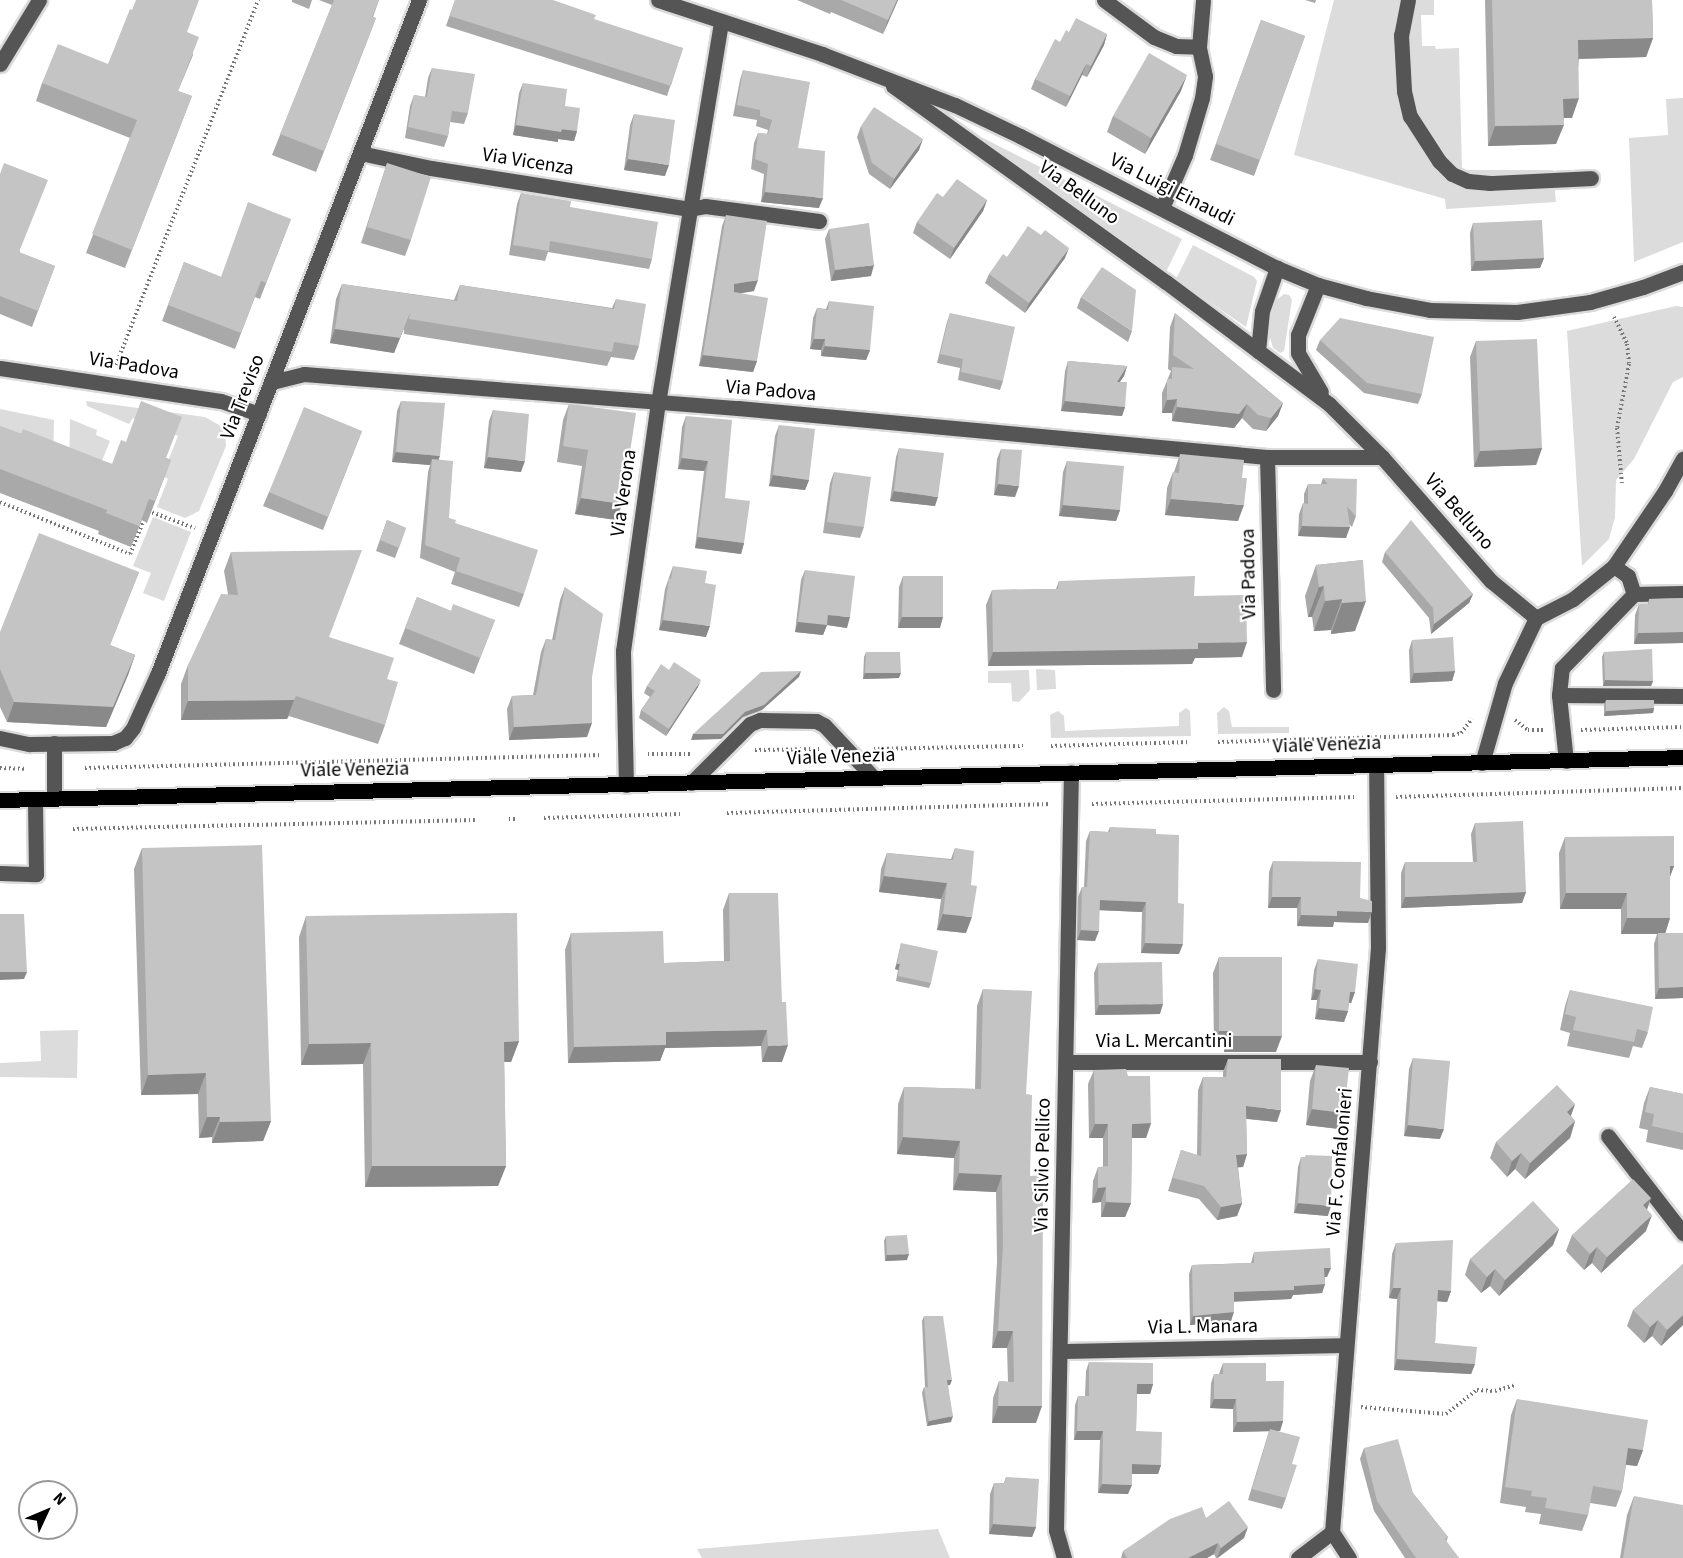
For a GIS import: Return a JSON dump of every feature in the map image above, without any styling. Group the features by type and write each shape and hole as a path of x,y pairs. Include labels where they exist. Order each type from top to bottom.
{"main road":[{"name":"Viale Venezia","path":"0,800 1683,757"}],"street":[{"path":"0,64 39,0"},
{"name":"Via Treviso","path":"0,738 28,744 113,743 125,738 133,728 159,673 419,0"},
{"name":"Via Luigi Einaudi","path":"658,0 873,72 964,109 1277,268 1318,285 1366,298 1430,310 1516,312 1590,302 1643,287 1683,272"},
{"path":"1104,0 1154,37 1176,46 1199,47"},
{"path":"1162,208 1185,155 1202,98 1205,76 1199,47 1203,0"},
{"path":"1408,0 1401,35 1404,92 1410,116 1439,161 1452,174 1468,181 1490,183 1591,178"},
{"name":"Via Verona","path":"626,785 623,651 658,403 721,21"},
{"name":"Via Belluno","path":"873,72 1329,404 1382,457 1491,581 1536,618"},
{"name":"Via Vicenza","path":"360,153 431,168 690,209"},
{"path":"690,209 705,206 819,221"},
{"path":"1258,351 1262,311 1277,268"},
{"name":"Via Belluno","path":"1318,285 1298,335 1298,353 1308,374 1329,404"},
{"name":"Via Padova","path":"0,368 221,401 260,414"},
{"name":"Via Padova","path":"272,382 304,374 1267,457 1382,457"},
{"name":"Via Padova","path":"1267,457 1273,690"},
{"path":"1482,763 1505,682 1536,618 1573,598 1614,566 1665,491 1683,459"},
{"path":"1614,566 1628,576 1634,594"},
{"path":"1566,761 1559,695 1562,668 1634,594 1683,593"},
{"path":"1559,695 1683,696"},
{"path":"691,783 750,724 760,720 816,721 824,725 873,777"},
{"path":"54,743 54,799"},
{"name":"Via F. Confalonieri","path":"1332,1532 1378,948 1376,765"},
{"name":"Via Silvio Pellico","path":"1064,1558 1056,1530 1071,772"},
{"path":"0,873 36,874 36,799"},
{"name":"Via L. Mercantini","path":"1066,1062 1370,1062"},
{"path":"1608,1136 1683,1233"},
{"name":"Via L. Manara","path":"1061,1351 1346,1345"},
{"path":"1298,1558 1332,1532 1349,1558"}],"path":[{"path":"116,366 258,0"},
{"path":"1614,317 1627,344 1629,364 1617,428 1622,484"},
{"path":"0,502 130,554 148,511 195,528"},
{"path":"1513,717 1528,730 1683,727"},
{"path":"1218,742 1453,735 1461,734 1472,719 1476,718"},
{"path":"1051,746 1190,742"},
{"path":"85,768 602,755"},
{"path":"0,768 26,769"},
{"path":"1390,797 1683,788"},
{"path":"1092,804 1364,797"},
{"path":"727,813 1058,804"},
{"path":"544,818 680,814"},
{"path":"509,819 517,819"},
{"path":"73,829 475,820"},
{"path":"1342,1405 1436,1415 1446,1414 1477,1390 1495,1391 1516,1385"}],"shaded area":[{"path":"1334,0 1434,0 1434,15 1421,15 1422,46 1435,46 1436,49 1459,48 1462,170 1553,170 1556,202 1446,209 1445,199 1294,155"},
{"path":"1683,98 1683,242 1634,262 1629,138 1668,135 1666,99"},
{"path":"983,138 1182,239 1166,272 980,142"},
{"path":"1193,245 1254,277 1257,281 1246,327 1176,279"},
{"path":"1284,294 1289,295 1292,300 1284,351 1280,353 1273,348 1267,327 1274,302"},
{"path":"1676,306 1683,307 1683,377 1673,382 1634,459 1616,480 1615,517 1609,539 1582,566 1567,331"},
{"path":"86,401 205,417 219,425 225,434 226,446 199,511 185,518 157,507 168,479 162,476 178,436 133,418 129,424 87,406"},
{"path":"0,409 54,420 53,460 0,440"},
{"path":"70,419 97,430 96,435 110,441 95,478 69,467"},
{"path":"153,517 191,532 164,601 143,593 151,573 133,566"},
{"path":"1036,669 1055,670 1056,689 1037,690"},
{"path":"1029,670 1030,690 1019,702 1012,701 1011,683 988,683 988,671"},
{"path":"1224,707 1229,711 1232,727 1289,727 1289,733 1218,734 1217,713"},
{"path":"1186,708 1190,711 1191,736 1051,738 1050,715 1058,711 1064,716 1065,731 1179,726 1179,713"},
{"path":"78,1030 77,1078 0,1077 0,1063 41,1061 40,1031"},
{"path":"938,1529 950,1558 702,1558 697,1549"}],"building":[{"path":"136,0 199,0 187,32 199,37 178,91 192,96 132,250 92,234 137,120 42,83 58,44 108,64 130,9 132,10"},
{"path":"334,0 379,0 372,17 376,18 324,151 280,134"},
{"path":"455,0 553,0 596,15 594,19 683,48 671,86 450,16"},
{"path":"841,0 897,0 888,20"},
{"path":"1492,0 1652,0 1653,38 1578,40 1579,98 1563,99 1564,125 1495,126"},
{"path":"1076,18 1107,34 1091,66 1086,64 1070,96 1035,79 1055,39 1060,42 1066,30 1069,32"},
{"path":"1261,20 1305,36 1260,160 1216,144"},
{"path":"1149,53 1187,75 1151,138 1113,116"},
{"path":"432,68 475,74 468,113 452,111 448,136 408,127 414,95 427,97"},
{"path":"743,70 810,82 798,148 825,151 823,198 765,192 768,164 755,159 758,133 768,134 772,120 760,116 760,110 737,105"},
{"path":"523,83 567,89 565,106 580,108 577,131 562,129 561,132 516,125"},
{"path":"874,107 923,139 894,179 872,163 861,126"},
{"path":"634,114 675,120 669,165 628,159"},
{"path":"4,163 48,180 19,252 55,266 38,311 0,296 0,174"},
{"path":"387,163 431,177 411,240 367,227"},
{"path":"957,179 987,200 954,248 917,222 937,193 943,197"},
{"path":"521,193 571,201 570,207 658,222 652,259 550,241 549,251 513,245"},
{"path":"248,202 291,219 266,283 261,281 241,333 168,305 184,262 221,277"},
{"path":"726,215 767,221 758,280 734,284 734,292 768,298 757,361 703,355"},
{"path":"1542,220 1544,258 1475,261 1473,223"},
{"path":"869,223 874,265 835,270 829,229"},
{"path":"1028,226 1041,235 1045,230 1069,248 1029,303 989,274 1003,254 1007,257"},
{"path":"1102,267 1136,290 1132,331 1081,297"},
{"path":"342,284 457,301 460,285 614,309 616,299 646,304 639,346 614,342 612,352 409,319 410,313 400,338 335,329"},
{"path":"829,301 874,306 870,350 825,346 825,339 814,339 817,308 828,310"},
{"path":"950,313 1015,327 1003,381 961,372 963,359 940,354"},
{"path":"1175,313 1283,403 1271,418 1258,415 1247,404 1239,414 1177,407 1177,399 1167,400 1167,379 1172,379 1172,367 1194,369 1173,355"},
{"path":"1340,318 1434,337 1422,394 1367,383 1320,340"},
{"path":"1537,339 1542,448 1480,451 1476,341"},
{"path":"1068,361 1127,366 1117,382 1127,382 1125,407 1065,401"},
{"path":"141,401 182,417 166,458 171,460 155,501 149,499 139,526 106,513 107,510 0,469 0,426 21,434 23,429 112,464 121,440 126,442"},
{"path":"401,401 445,403 440,456 396,452"},
{"path":"569,404 636,413 622,504 581,498 588,450 563,446"},
{"path":"304,407 362,431 328,517 269,492"},
{"path":"493,410 529,414 525,461 488,457"},
{"path":"686,416 732,420 725,498 750,501 744,543 698,537 708,461 682,458"},
{"path":"779,425 815,429 809,480 773,475"},
{"path":"899,448 944,453 938,497 894,491"},
{"path":"1001,449 1022,450 1019,486 998,484"},
{"path":"1180,454 1244,460 1242,478 1247,478 1244,505 1171,499 1173,472 1179,473"},
{"path":"432,459 453,461 449,518 456,520 455,523 538,550 524,594 456,571 460,558 425,545"},
{"path":"1067,461 1124,466 1120,510 1063,505"},
{"path":"834,472 871,477 864,527 827,522"},
{"path":"1323,478 1357,479 1356,516 1347,506 1350,527 1302,526 1303,503 1308,504 1308,484 1328,484"},
{"path":"387,520 406,528 399,548 380,540"},
{"path":"1411,520 1473,594 1434,624 1433,608 1385,552"},
{"path":"39,533 139,572 110,645 135,655 113,707 14,702 0,669 0,632"},
{"path":"362,550 329,637 394,658 387,679 398,682 385,725 296,696 294,700 188,701 188,665 221,594 238,595 231,552"},
{"path":"1363,560 1366,601 1342,603 1342,599 1325,601 1324,586 1319,587 1316,565"},
{"path":"673,566 707,571 705,583 716,585 710,626 663,620"},
{"path":"805,570 855,576 850,617 828,615 827,625 798,622"},
{"path":"903,576 943,576 943,617 902,617"},
{"path":"1195,576 1194,596 1246,595 1247,642 1198,643 1198,649 993,652 992,590 1058,589 1059,581"},
{"path":"565,587 603,614 592,677 592,723 514,727 512,696 536,695 546,639 555,640"},
{"path":"417,597 451,611 453,604 495,620 480,658 405,628"},
{"path":"1683,598 1683,632 1638,633 1639,604 1649,604 1649,599"},
{"path":"1453,637 1455,671 1414,673 1412,640"},
{"path":"1652,649 1653,681 1605,680 1604,652"},
{"path":"866,652 900,652 901,673 865,673"},
{"path":"674,662 701,680 669,729 641,710 655,691 647,686 661,664 669,670"},
{"path":"801,671 764,705 745,712 723,734 693,734 761,672"},
{"path":"1606,700 1654,700 1654,708 1606,711"},
{"path":"1523,821 1526,892 1405,897 1405,862 1477,862 1475,823"},
{"path":"1110,827 1156,829 1156,834 1179,835 1178,903 1184,904 1183,944 1145,943 1146,902 1100,900 1099,931 1081,930 1082,887 1087,887 1090,831 1110,832"},
{"path":"1674,836 1674,866 1670,866 1670,918 1627,918 1627,893 1566,893 1565,837"},
{"path":"262,845 271,1121 220,1122 220,1117 207,1117 206,1073 148,1075 142,848"},
{"path":"955,848 974,851 971,885 977,886 972,917 943,914 947,883 884,876 887,853 953,860"},
{"path":"1273,861 1361,862 1360,898 1372,901 1372,912 1337,911 1337,916 1301,915 1301,897 1272,897"},
{"path":"729,893 778,893 782,1002 786,1002 788,1045 768,1046 767,1030 666,1032 666,1045 574,1047 571,933 663,931 664,963 730,961"},
{"path":"517,913 519,1041 504,1042 506,1166 372,1166 371,1043 309,1044 306,916"},
{"path":"0,914 24,914 27,972 0,972"},
{"path":"1658,933 1683,933 1683,987 1659,988"},
{"path":"901,943 938,951 931,983 898,976 900,964 897,964"},
{"path":"1219,957 1282,957 1282,1036 1230,1036 1230,1031 1219,1031"},
{"path":"1318,959 1358,964 1355,992 1350,992 1348,1011 1319,1008 1321,990 1315,989"},
{"path":"1162,962 1163,1004 1099,1005 1098,963"},
{"path":"983,989 1032,991 1026,1094 1032,1095 1030,1176 1043,1175 1042,1406 998,1406 999,1381 1014,1382 1013,1331 998,1331 1003,1245 1002,1175 959,1173 960,1141 903,1137 904,1087 981,1089"},
{"path":"1570,990 1653,1007 1648,1032 1637,1029 1634,1042 1573,1030 1576,1017 1565,1014"},
{"path":"1413,1058 1450,1061 1444,1129 1408,1125"},
{"path":"1228,1059 1281,1059 1281,1110 1246,1106 1247,1154 1236,1155 1242,1203 1221,1207 1204,1186 1173,1178 1181,1150 1201,1156 1203,1077 1226,1077"},
{"path":"1316,1065 1349,1068 1344,1113 1312,1109"},
{"path":"1126,1069 1128,1076 1150,1076 1151,1123 1132,1124 1131,1203 1106,1202 1106,1187 1098,1188 1098,1167 1108,1166 1108,1124 1095,1124 1094,1070"},
{"path":"1557,1085 1575,1104 1567,1112 1575,1121 1530,1163 1521,1153 1512,1161 1496,1142"},
{"path":"1650,1087 1683,1094 1683,1133 1652,1126 1654,1114 1645,1112"},
{"path":"1306,1155 1332,1156 1331,1206 1298,1203 1301,1157 1306,1157"},
{"path":"1633,1179 1651,1198 1643,1205 1652,1215 1607,1257 1597,1247 1590,1254 1572,1235"},
{"path":"1533,1201 1559,1229 1505,1280 1495,1269 1487,1277 1470,1259"},
{"path":"907,1235 909,1254 887,1255 886,1236"},
{"path":"1453,1240 1451,1291 1438,1290 1435,1343 1477,1347 1475,1364 1397,1359 1401,1288 1393,1288 1396,1243"},
{"path":"1330,1248 1331,1268 1324,1268 1325,1284 1294,1286 1294,1290 1234,1292 1234,1312 1193,1316 1192,1265 1254,1263 1254,1252"},
{"path":"1683,1264 1683,1315 1667,1330 1658,1320 1650,1327 1633,1310"},
{"path":"924,1316 943,1316 952,1380 947,1380 953,1416 929,1421 924,1387 928,1387"},
{"path":"1089,1362 1153,1363 1153,1384 1137,1384 1136,1431 1162,1432 1161,1465 1132,1464 1132,1485 1102,1484 1103,1431 1077,1431 1078,1396 1089,1396"},
{"path":"1223,1363 1266,1363 1266,1381 1284,1381 1283,1421 1237,1422 1236,1399 1214,1399 1214,1374 1223,1374"},
{"path":"1517,1399 1648,1420 1643,1450 1628,1448 1622,1491 1593,1486 1588,1515 1545,1508 1547,1498 1531,1496 1532,1491 1505,1487"},
{"path":"1270,1429 1300,1437 1292,1464 1297,1465 1286,1498 1252,1489"},
{"path":"1398,1439 1413,1493 1448,1537 1445,1539 1459,1558 1416,1558 1377,1501 1364,1448"},
{"path":"1006,1477 1039,1479 1036,1527 993,1524 994,1483 1005,1483"},
{"path":"1634,1496 1683,1505 1683,1558 1623,1558"},
{"path":"1229,1501 1248,1527 1221,1548 1218,1543 1188,1558 1127,1558 1123,1551 1170,1519 1202,1507 1206,1518"}]}
